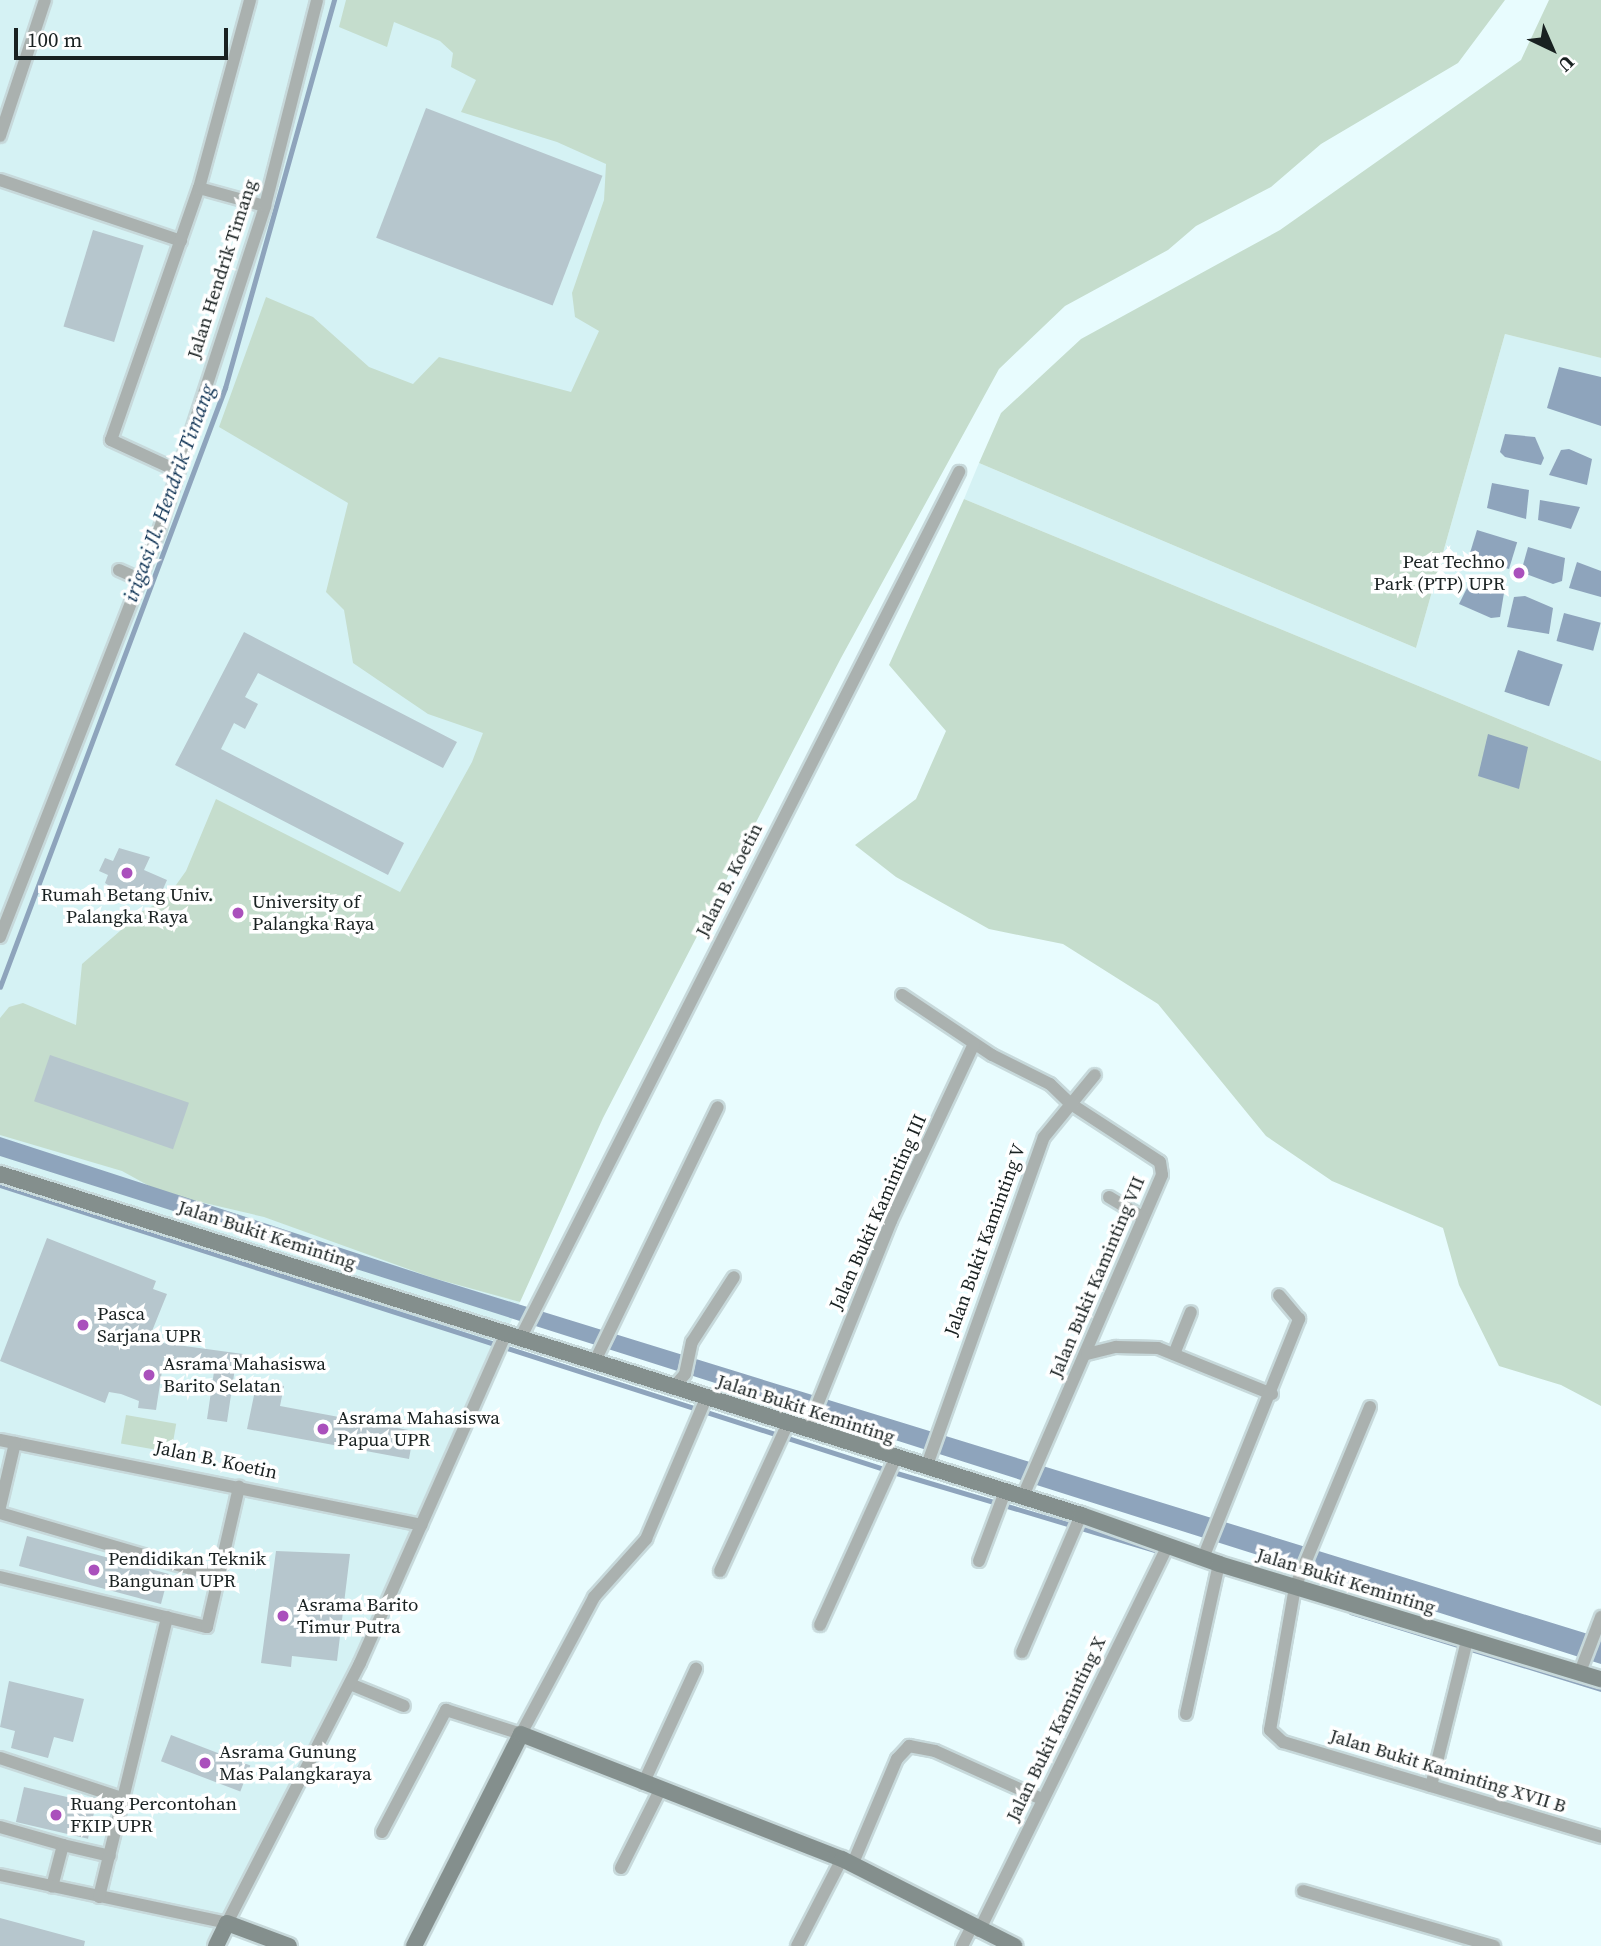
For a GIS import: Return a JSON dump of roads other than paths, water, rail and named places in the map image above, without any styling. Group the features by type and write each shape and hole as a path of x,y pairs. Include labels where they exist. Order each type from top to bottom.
{"main road":[{"name":"Jalan Bukit Keminting","path":"0,1174 518,1331 594,1363 673,1388 788,1423 810,1422 895,1459 928,1460 1005,1492 1025,1490 1081,1515 1211,1561 1467,1640 1582,1666 1601,1679"},
{"path":"414,1946 521,1734 643,1784 847,1861 908,1888 975,1928 1014,1946"},
{"path":"216,1946 227,1923 289,1946"}],"street":[{"path":"0,136 45,0"},
{"path":"178,471 111,440 199,188 250,0"},
{"name":"Jalan Hendrik Timang","path":"0,937 141,580 178,471 265,206 317,0"},
{"path":"0,180 181,240"},
{"path":"199,188 265,206"},
{"name":"Jalan B. Koetin","path":"518,1331 536,1306 959,472"},
{"path":"119,570 141,580"},
{"name":"Jalan Bukit Kaminting VII","path":"902,995 974,1044 1050,1084 1071,1104 1160,1162 1162,1175 1142,1217 1087,1354 1035,1463 1025,1490"},
{"name":"Jalan Bukit Kaminting III","path":"810,1422 891,1221 974,1044"},
{"name":"Jalan Bukit Kaminting V","path":"928,1460 1044,1137 1095,1075"},
{"path":"594,1363 599,1347 718,1107"},
{"path":"1110,1197 1142,1217"},
{"path":"673,1388 685,1374 691,1357 692,1342 734,1277"},
{"path":"1186,1714 1212,1541 1272,1394 1299,1319 1279,1295"},
{"path":"1174,1354 1191,1312"},
{"path":"0,1875 227,1923 350,1684 422,1525 518,1331"},
{"path":"1087,1354 1139,1345 1174,1354 1272,1394"},
{"path":"382,1832 446,1710 521,1734 594,1597 646,1539 706,1398"},
{"path":"1294,1587 1308,1547 1370,1407"},
{"path":"720,1571 788,1423"},
{"name":"Jalan B. Koetin","path":"0,1440 422,1525"},
{"path":"15,1443 0,1506 219,1577"},
{"path":"820,1625 895,1459"},
{"path":"0,1577 207,1627 239,1487"},
{"path":"979,1561 1005,1492"},
{"path":"1022,1652 1081,1515"},
{"name":"Jalan Bukit Kaminting X","path":"962,1946 975,1928 1042,1799 1168,1545"},
{"name":"Jalan Bukit Kaminting XVII B","path":"1294,1587 1268,1721 1269,1730 1283,1742 1601,1837"},
{"path":"99,1897 167,1617"},
{"path":"1582,1666 1601,1617"},
{"path":"1431,1786 1467,1640"},
{"path":"643,1784 696,1669"},
{"path":"350,1684 404,1706"},
{"path":"797,1946 847,1861 897,1759 909,1746 935,1751 1042,1799"},
{"path":"0,1758 122,1798"},
{"path":"621,1868 660,1790"},
{"path":"0,1830 110,1856"},
{"path":"52,1887 62,1845"},
{"path":"1303,1891 1494,1946"}],"waterway":[{"name":"irigasi Jl. Hendrik Timang","path":"0,987 225,388 334,0"},
{"path":"0,1185 890,1471 1162,1552"},
{"path":"1351,1612 1601,1689"}],"place":[{"name":"Peat Techno Park (PTP) UPR","path":"1519,573"},
{"name":"Rumah Betang Univ. Palangka Raya","path":"127,873"},
{"name":"University of Palangka Raya","path":"238,913"},
{"name":"Pasca Sarjana UPR","path":"83,1325"},
{"name":"Asrama Mahasiswa Barito Selatan","path":"149,1375"},
{"name":"Asrama Mahasiswa Papua UPR","path":"323,1429"},
{"name":"Pendidikan Teknik Bangunan UPR","path":"94,1570"},
{"name":"Asrama Barito Timur Putra","path":"283,1616"},
{"name":"Asrama Gunung Mas Palangkaraya","path":"205,1763"},
{"name":"Ruang Percontohan FKIP UPR","path":"56,1815"}]}
